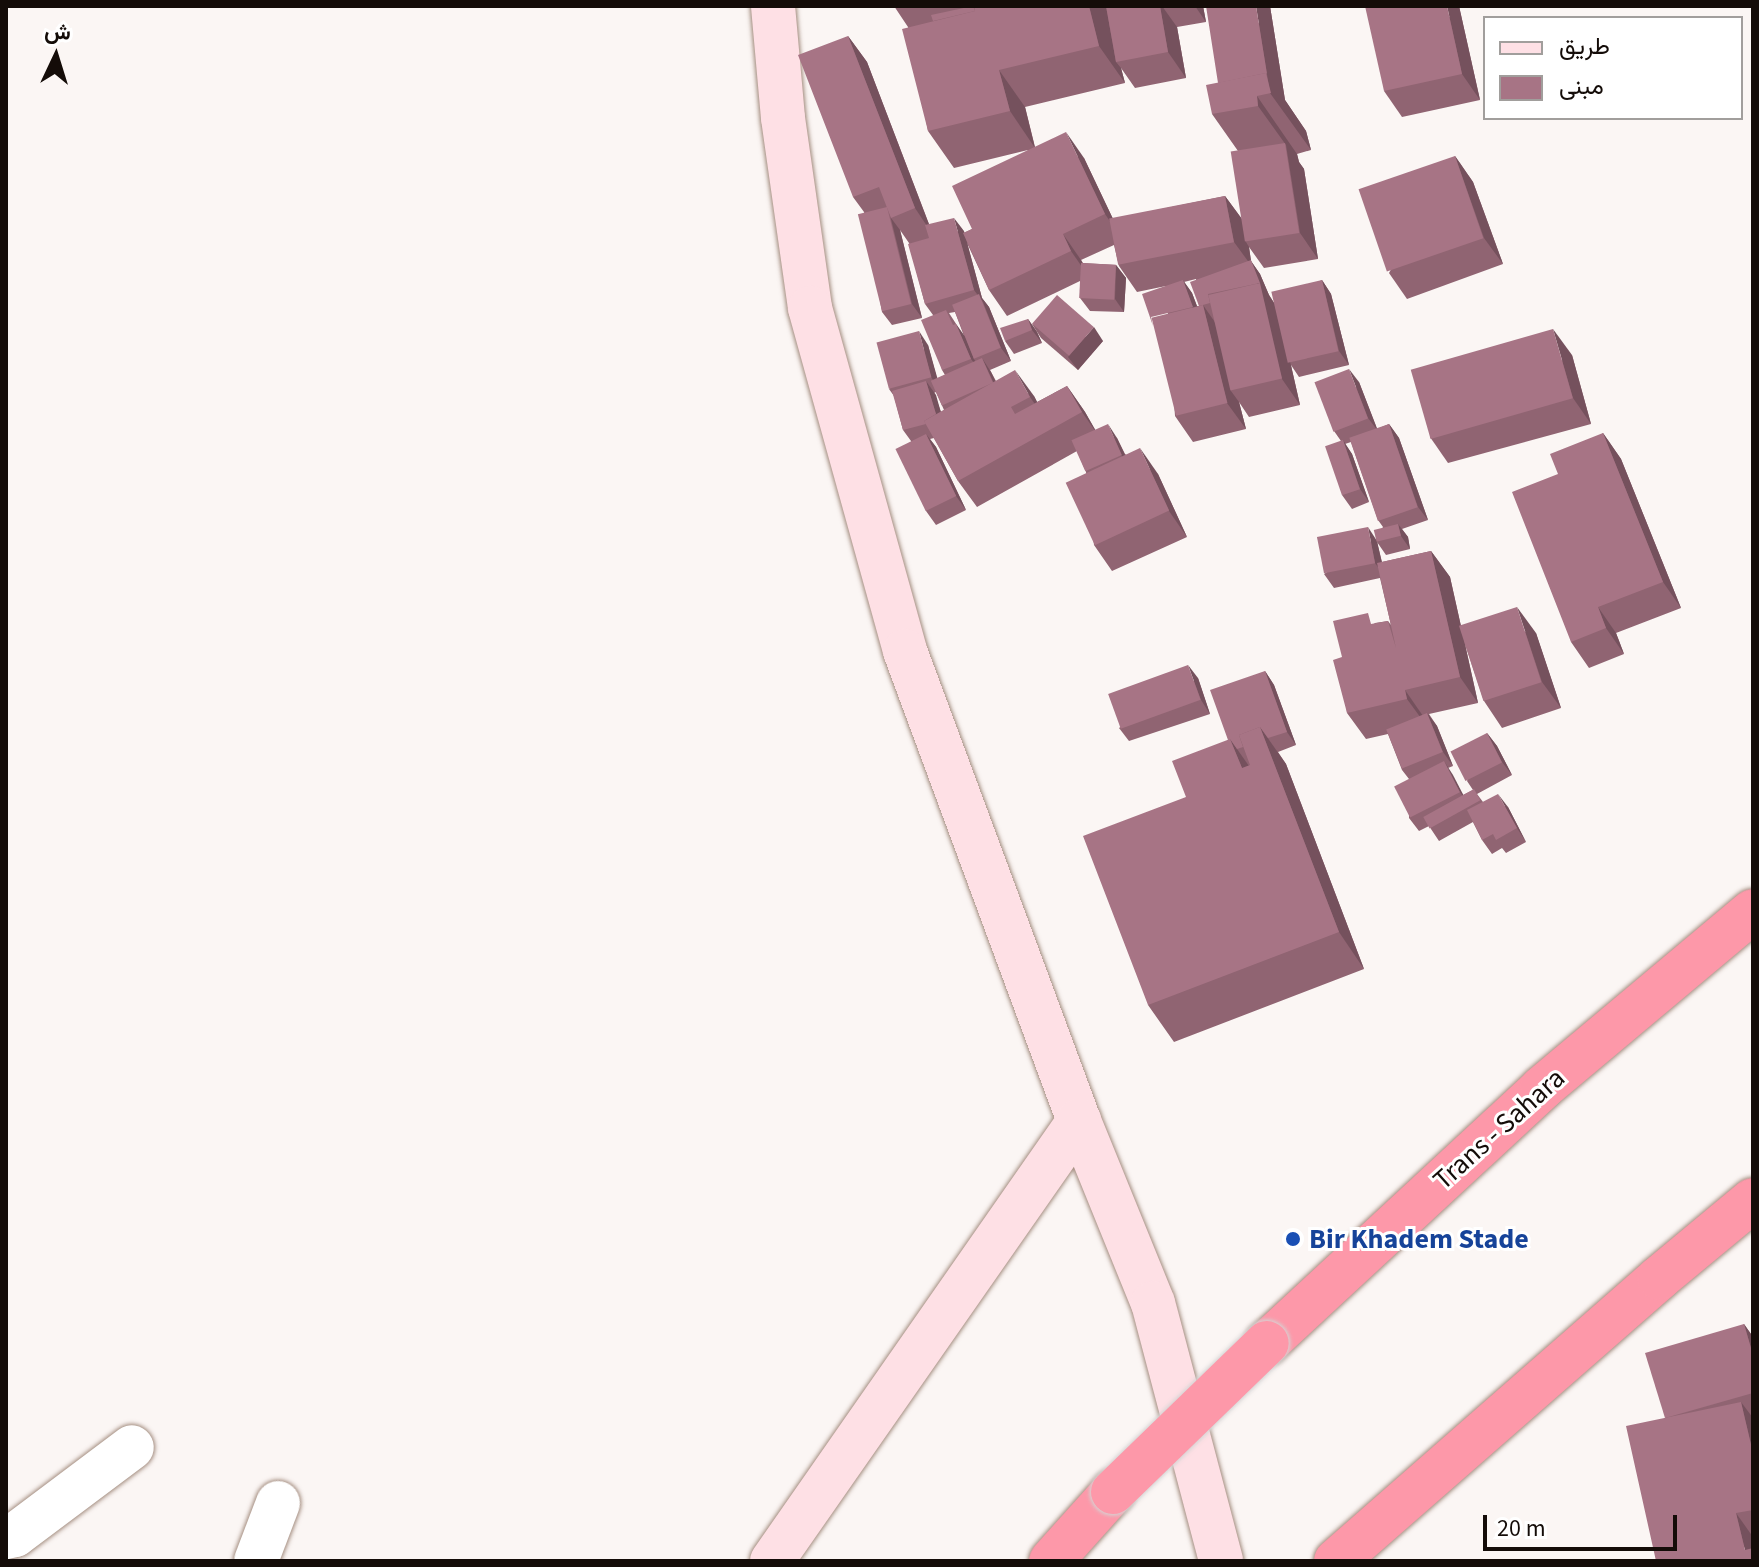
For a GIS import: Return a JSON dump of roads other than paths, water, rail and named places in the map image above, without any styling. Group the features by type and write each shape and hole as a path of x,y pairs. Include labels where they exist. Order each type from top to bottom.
{"highway":[{"name":"Trans - Sahara","path":"1051,1561 1113,1492 1267,1343 1542,1088 1753,911"},
{"path":"1336,1561 1659,1278 1753,1200"}],"street":[{"path":"773,6 783,118 810,308 905,651 1079,1121 1153,1303 1221,1561"},
{"path":"772,1561 1079,1121"},
{"path":"6,1537 15,1535 132,1447"},
{"path":"256,1561 278,1503"}],"place":[{"name":"Bir Khadem Stade","path":"1293,1239"}]}
